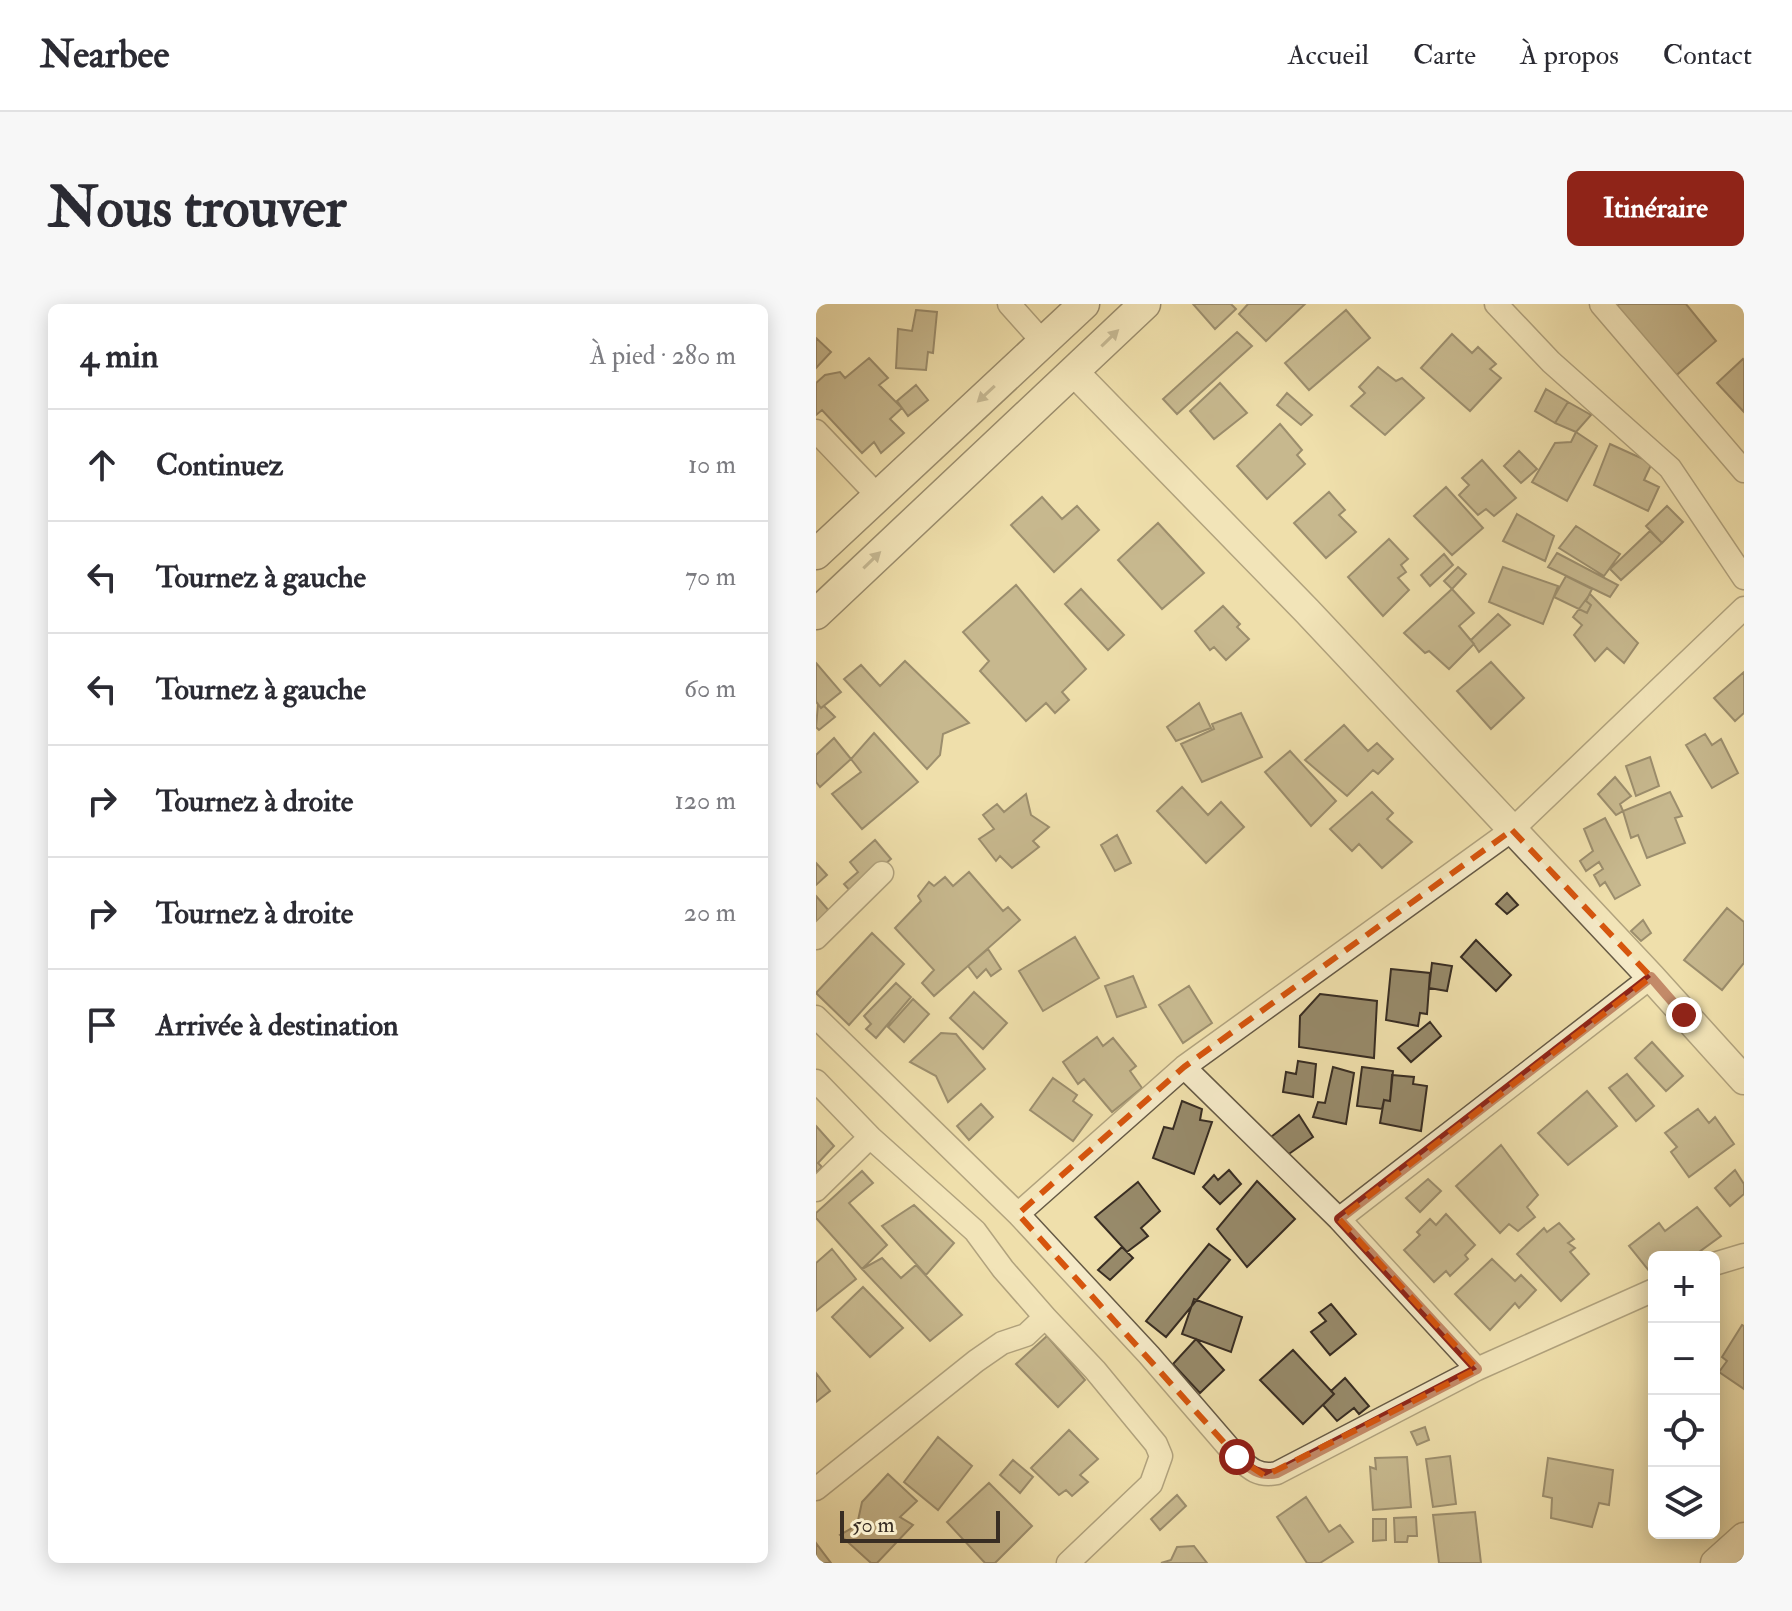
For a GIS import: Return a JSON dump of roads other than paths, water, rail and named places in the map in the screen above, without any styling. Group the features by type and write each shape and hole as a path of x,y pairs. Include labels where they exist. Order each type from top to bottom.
{"main road":[{"path":"816,554 1084,304"},
{"path":"816,614 1145,304"}],"street":[{"path":"1009,304 1043,342"},
{"path":"1496,304 1551,362 1670,468 1744,578"},
{"path":"1601,304 1744,471"},
{"path":"1074,372 1307,611 1744,1080"},
{"path":"816,431 878,496"},
{"path":"1018,1214 1184,1067 1512,830 1744,608"},
{"path":"816,938 882,873"},
{"path":"1339,1219 1651,977"},
{"path":"816,1017 1018,1214 1149,1355 1237,1457 1250,1469 1265,1476 1277,1473 1477,1369 1648,1293"},
{"path":"1184,1067 1339,1219 1477,1369"},
{"path":"816,1081 870,1137 975,1231 1003,1269 1095,1370 1156,1444 1161,1456 1151,1484 1068,1563"},
{"path":"816,1190 870,1137"},
{"path":"1720,1262 1744,1255"},
{"path":"816,1489 976,1361 1002,1343 1026,1335 1045,1317"},
{"path":"1715,1563 1744,1537"}]}
